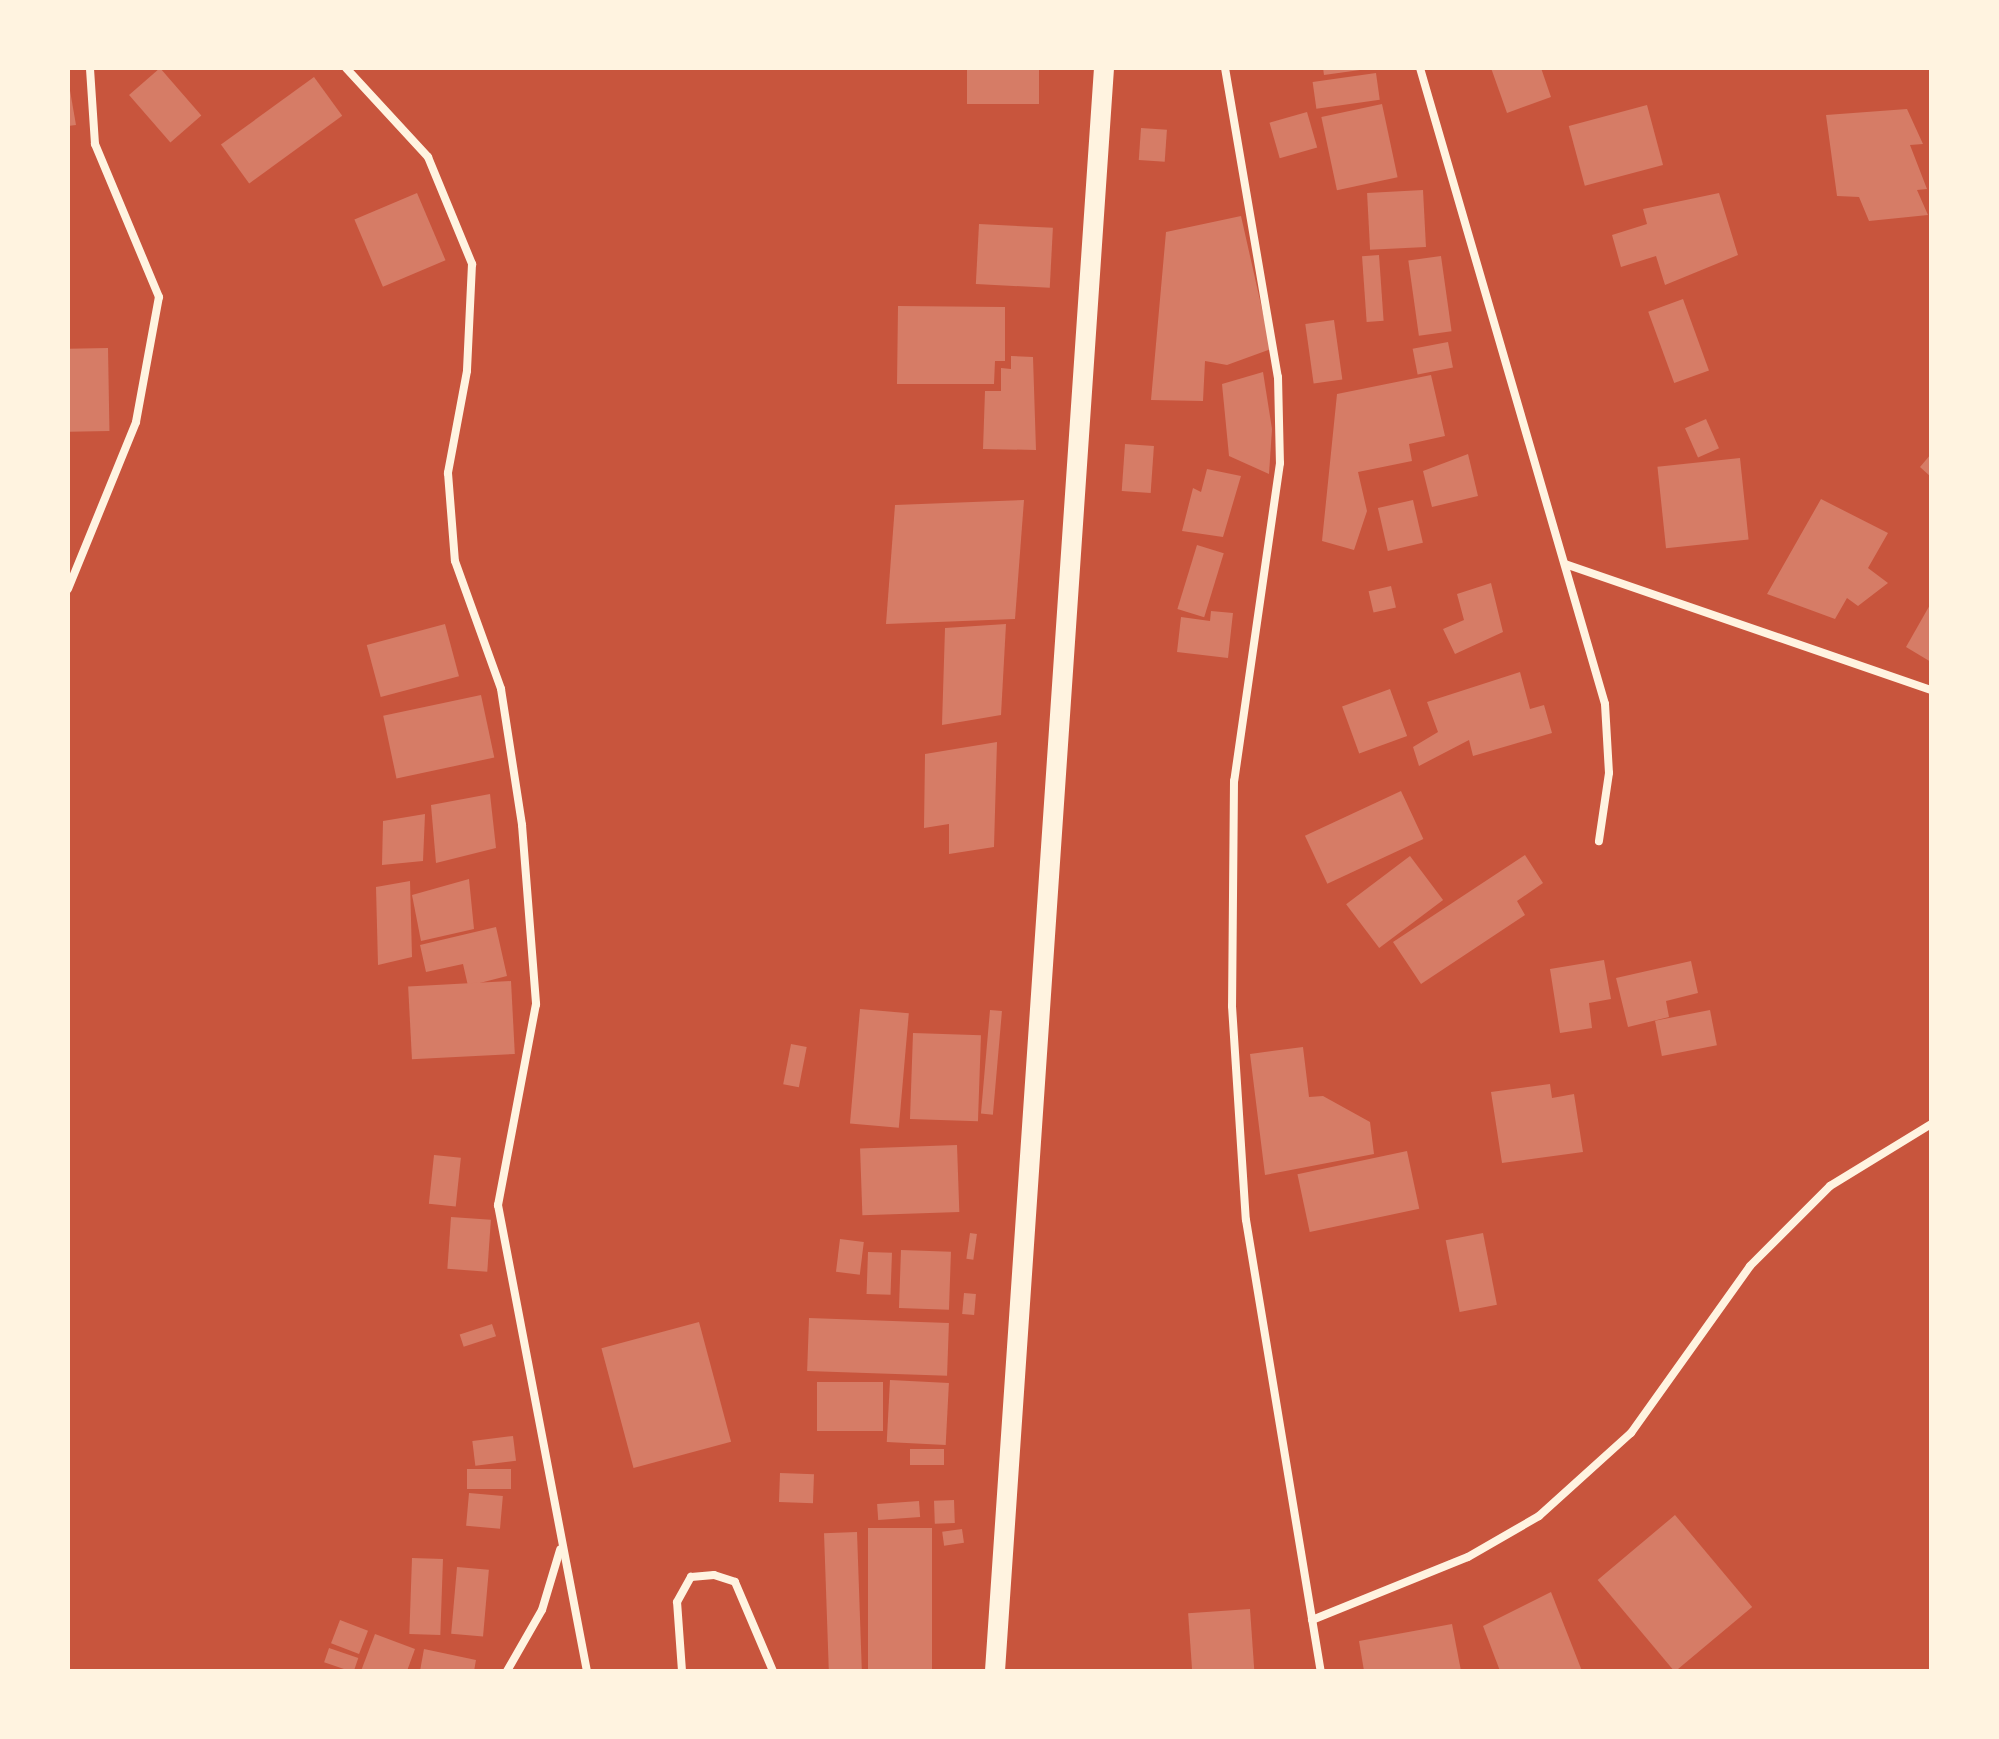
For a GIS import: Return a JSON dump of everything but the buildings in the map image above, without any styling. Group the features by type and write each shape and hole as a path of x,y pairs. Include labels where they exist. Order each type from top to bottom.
{"main road":[{"path":"995,1671 1104,68"}],"street":[{"path":"68,589 136,422 159,297 95,144 90,68"},
{"path":"346,68 428,157 472,264 467,371 448,473 455,561 501,689 522,825 536,1004 498,1205 535,1429 561,1508 560,1550 587,1671"},
{"path":"1225,68 1271,331 1280,463 1234,781 1232,1006 1246,1220 1321,1671"},
{"path":"1420,68 1605,704 1609,773 1599,841"},
{"path":"1565,564 1931,690"},
{"path":"1312,1620 1468,1557 1539,1516 1631,1433 1750,1266 1830,1186 1931,1124"},
{"path":"507,1671 542,1610 560,1550"},
{"path":"682,1671 677,1602 691,1577 714,1575 735,1582 773,1671"}]}
